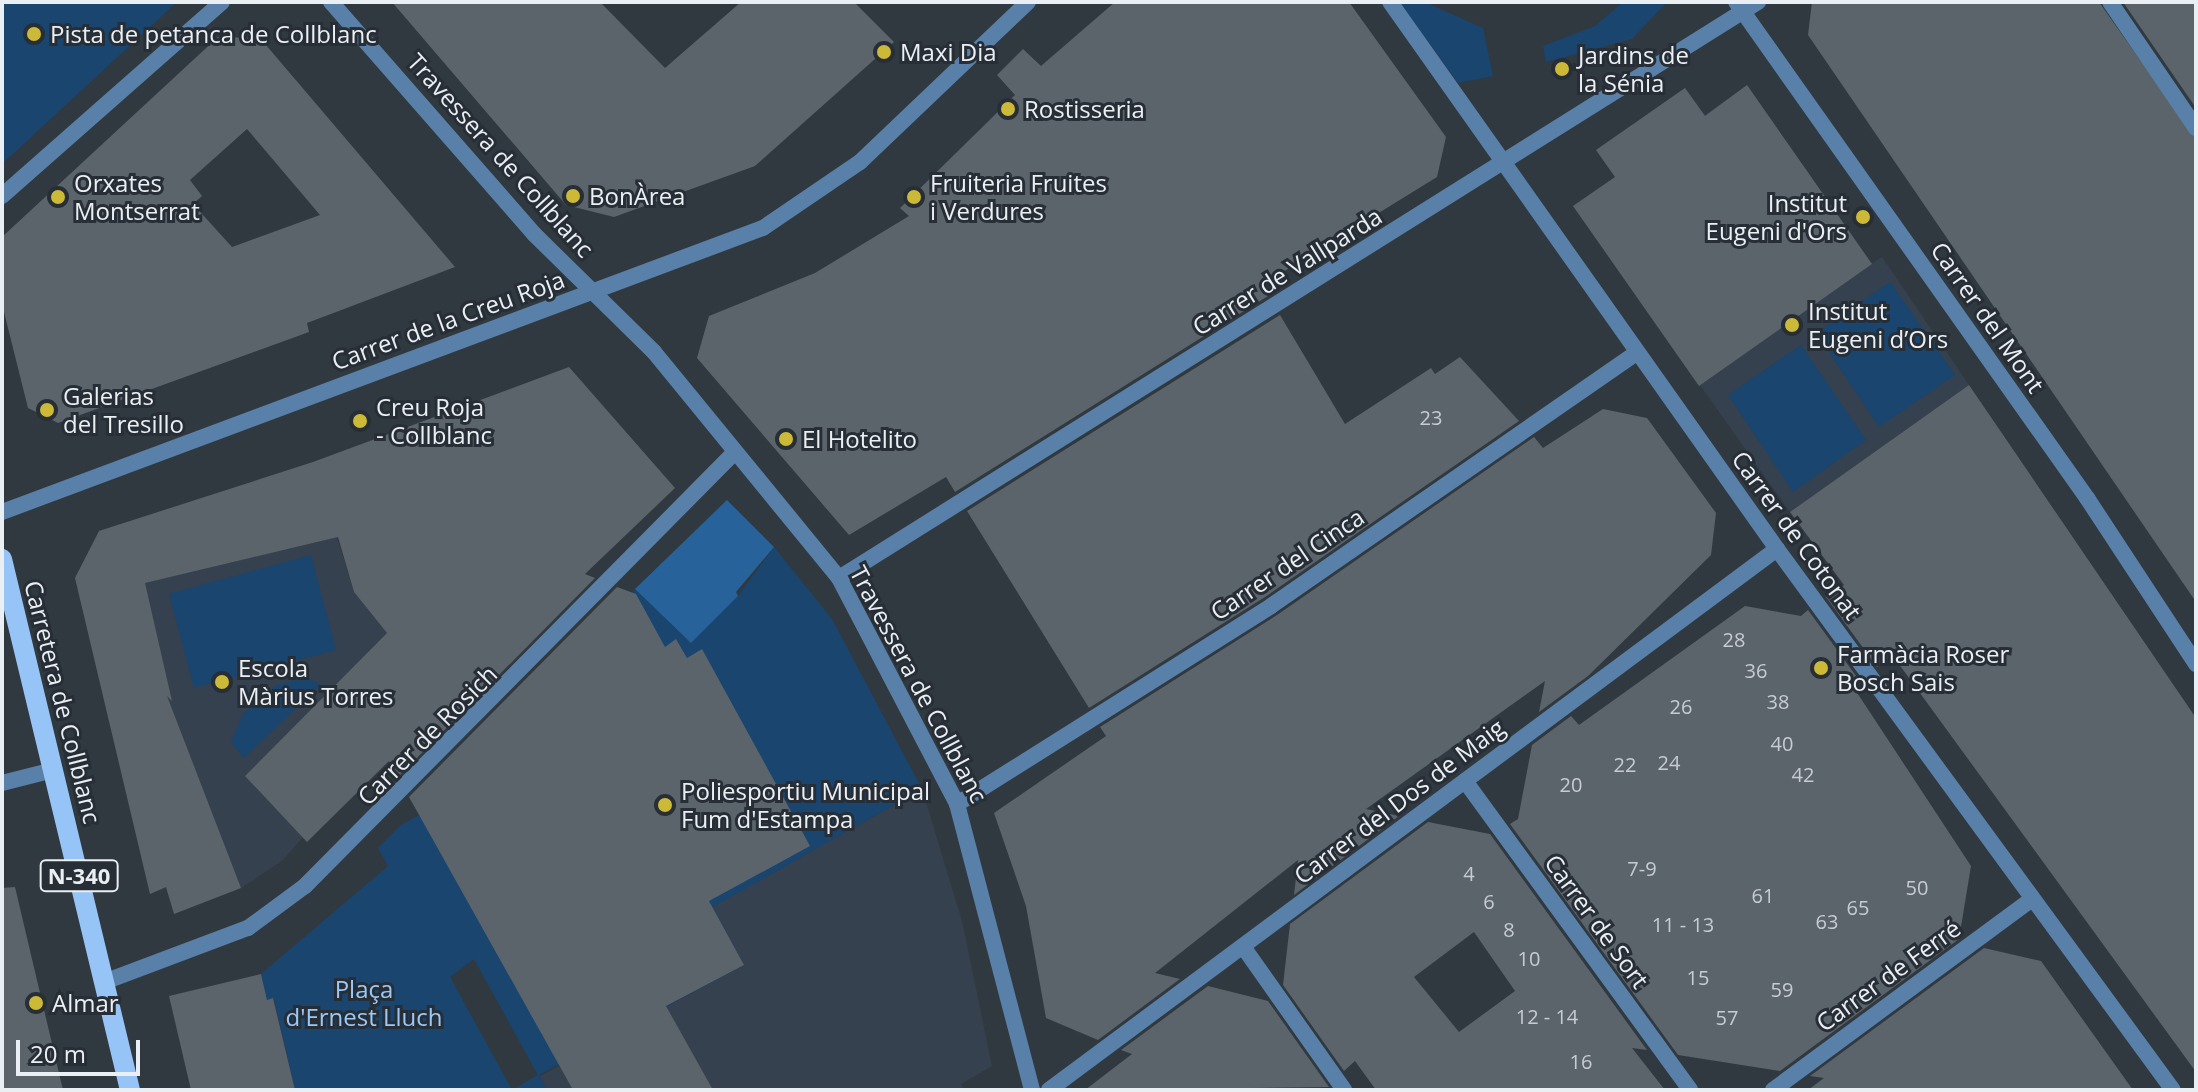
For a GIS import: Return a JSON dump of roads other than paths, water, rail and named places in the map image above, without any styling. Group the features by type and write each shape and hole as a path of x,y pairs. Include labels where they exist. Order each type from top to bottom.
{"main road":[{"name":"Carretera de Collblanc","path":"2,559 130,1090"}],"street":[{"path":"2,196 222,2"},
{"name":"Travessera de Collblanc","path":"331,2 534,234 654,352 839,578 957,804 1032,1090"},
{"name":"Carrer de la Creu Roja","path":"2,512 750,234 809,202 860,162 1028,2"},
{"name":"Carrer de Cotonat","path":"1390,2 1777,549 2173,1090"},
{"name":"Carrer de Vallparda","path":"839,578 1506,163 1740,7 1758,2"},
{"path":"2110,2 2196,128"},
{"name":"Carrer del Mont","path":"1740,7 2087,498 2196,664"},
{"name":"Carrer del Cinca","path":"957,804 1271,606 1637,353"},
{"name":"Carrer de Rosich","path":"104,982 248,928 305,886 735,452"},
{"name":"Carrer del Dos de Maig","path":"1049,1090 1777,549"},
{"path":"2,783 53,770"},
{"name":"Carrer de Sort","path":"1465,781 1690,1090"},
{"name":"Carrer de Ferré","path":"1773,1090 2032,899"},
{"path":"1244,948 1344,1090"}],"place":[{"name":"Pista de petanca de Collblanc","path":"34,34"},
{"name":"Maxi Dia","path":"884,52"},
{"name":"Jardins de la Sénia","path":"1562,69"},
{"name":"Rostisseria","path":"1008,109"},
{"name":"BonÀrea","path":"573,196"},
{"name":"Orxates Montserrat","path":"58,197"},
{"name":"Fruiteria Fruites i Verdures","path":"914,197"},
{"name":"Institut Eugeni d'Ors","path":"1863,217"},
{"name":"Institut Eugeni d’Ors","path":"1792,325"},
{"name":"Galerias del Tresillo","path":"47,410"},
{"name":"Creu Roja - Collblanc","path":"360,421"},
{"name":"El Hotelito","path":"786,439"},
{"name":"Farmàcia Roser Bosch Sais","path":"1821,668"},
{"name":"Escola Màrius Torres","path":"222,682"},
{"name":"Poliesportiu Municipal Fum d'Estampa","path":"665,805"},
{"name":"Almar","path":"36,1003"}],"park label":[{"name":"Plaça d'Ernest Lluch","path":"364,1003"}]}
